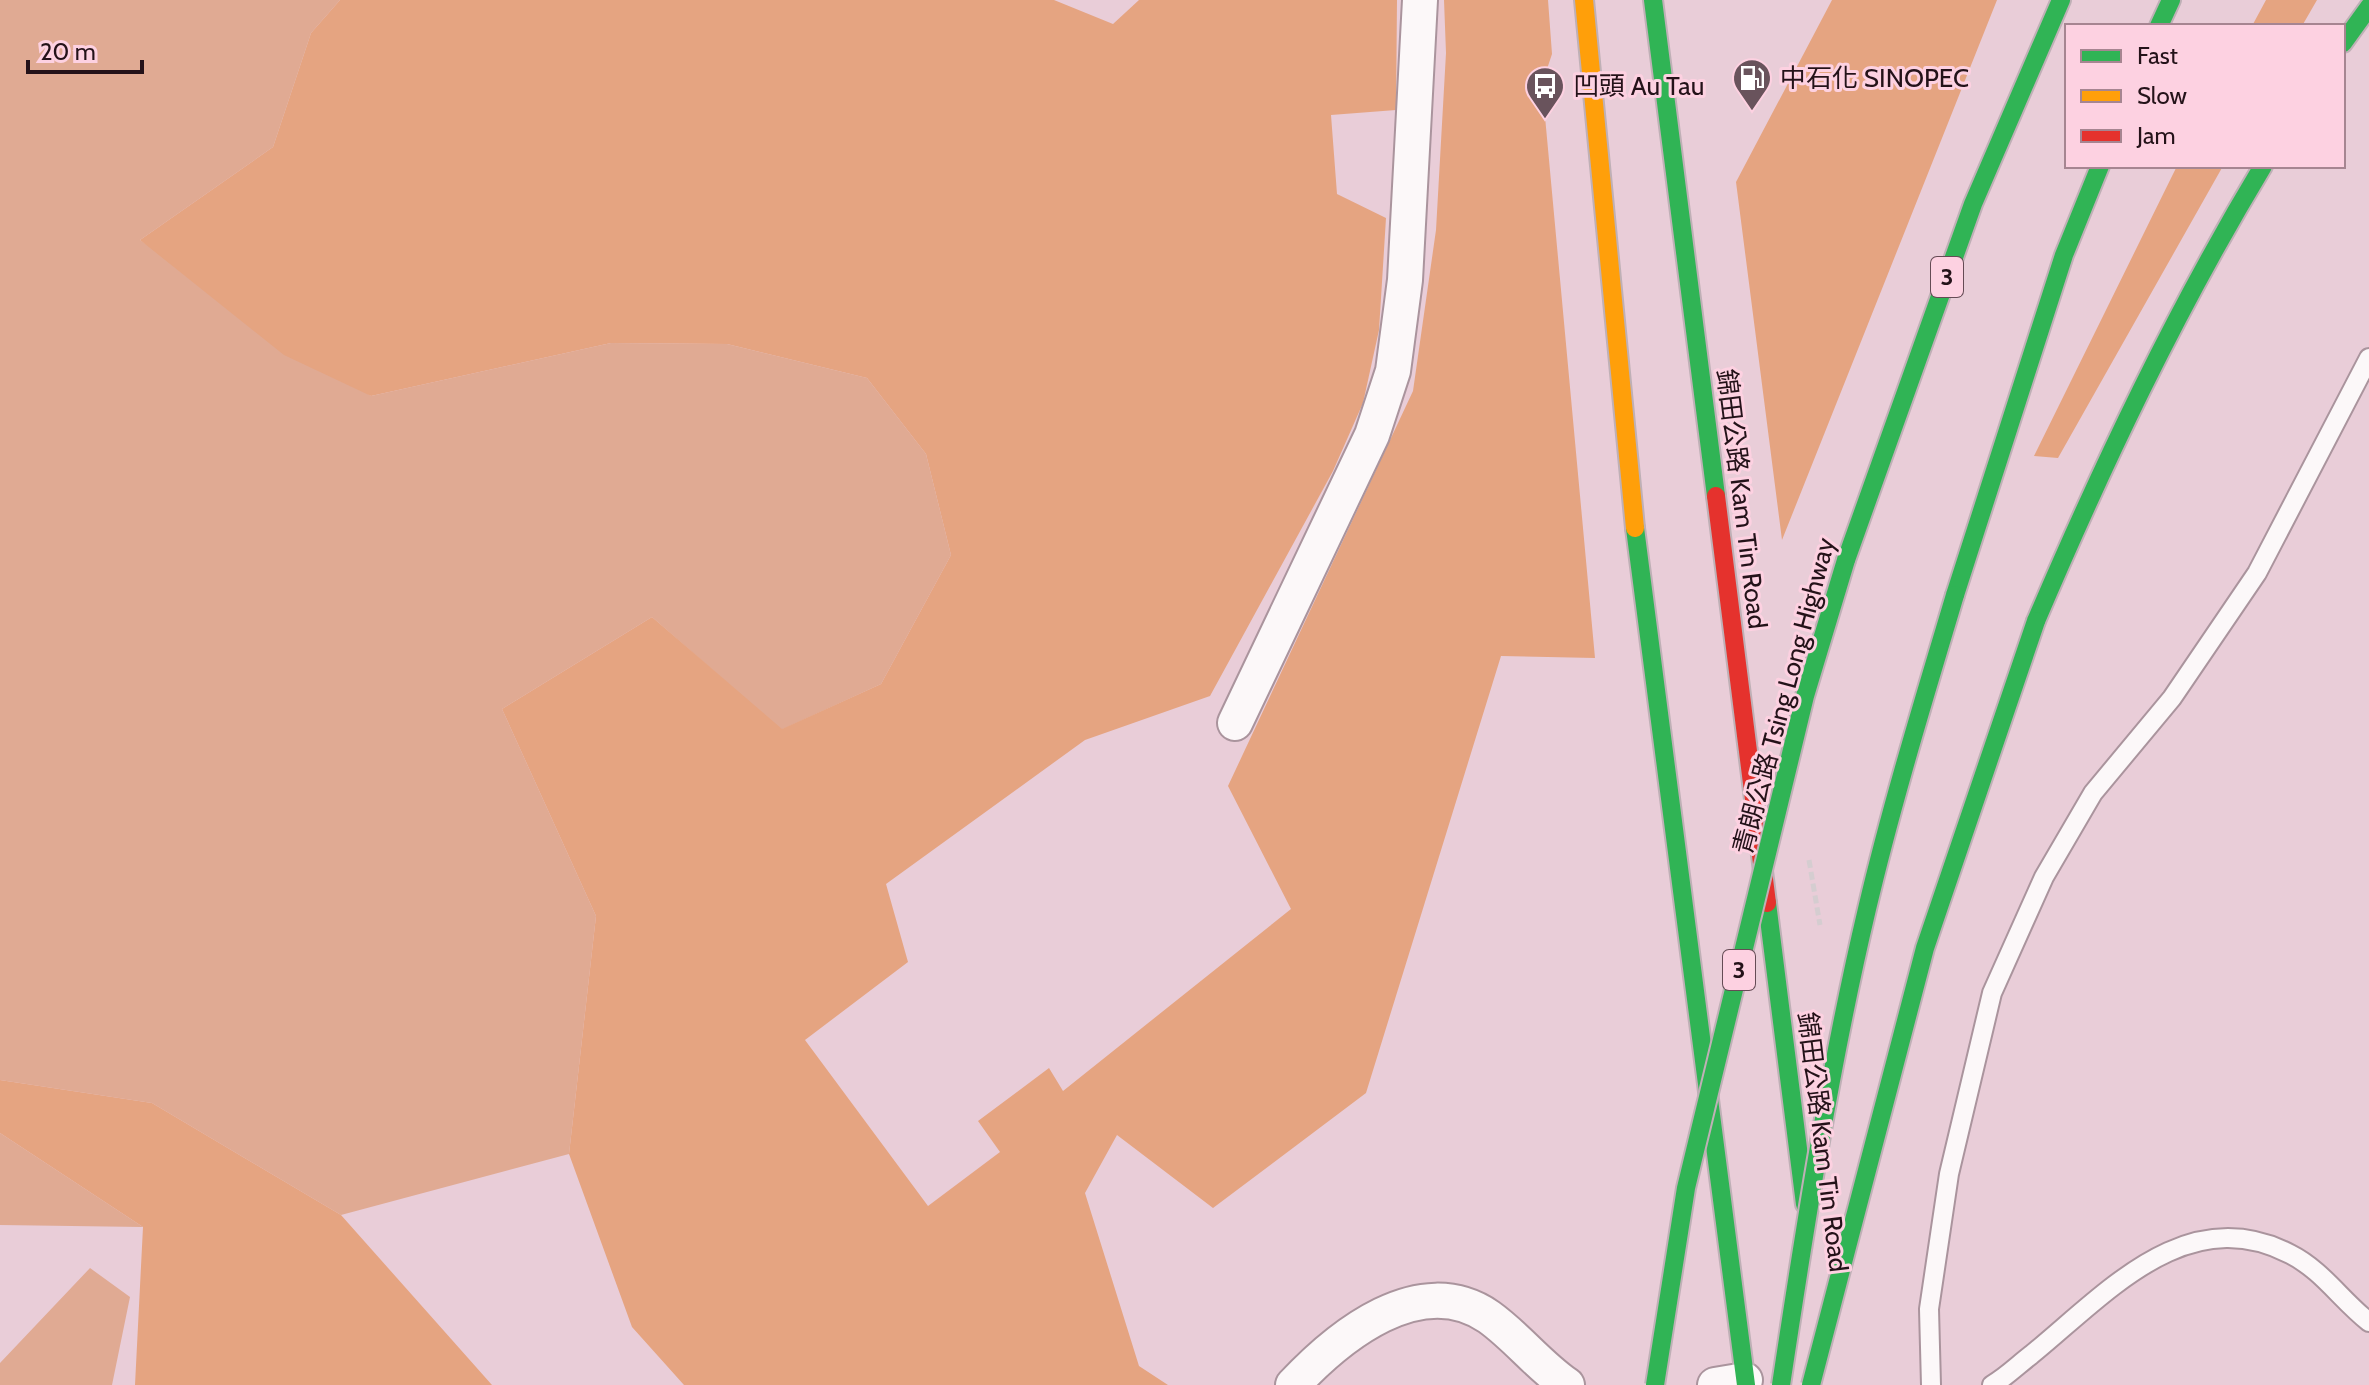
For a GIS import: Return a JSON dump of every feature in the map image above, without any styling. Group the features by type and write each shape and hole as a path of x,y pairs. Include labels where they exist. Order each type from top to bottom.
{"main road":[{"path":"1584,0 1642,595 1735,1383"},
{"name":"錦田公路 Kam Tin Road","path":"1653,0 1830,1385"},
{"name":"青朗公路 Tsing Long Highway","path":"1655,1385 1686,1188 1805,696 1846,560 1973,204 2061,0"},
{"path":"2160,24 2171,0"},
{"path":"2345,40 2369,7"},
{"path":"1781,1385 1804,1234 1863,928 1905,758 2064,255 2099,168"},
{"path":"1811,1385 1925,948 2036,621 2105,459 2161,344 2262,168"}],"street":[{"path":"1235,723 1372,435 1393,371 1405,280 1420,0"},
{"path":"1293,1385 1317,1359 1357,1326 1394,1310 1424,1302 1460,1303 1486,1314 1567,1385"}],"lane":[{"path":"1931,1385 1929,1309 1946,1189 1992,993 2044,877 2093,793 2172,698 2257,573 2369,358"},
{"path":"1992,1385 2152,1258 2195,1240 2243,1238 2291,1254 2313,1268 2369,1322"}],"shaded area":[{"path":"0,0 340,0 311,33 273,147 140,240 371,396 611,343 727,344 867,378 926,454 951,555 881,684 781,730 652,617 502,709 596,916 569,1154 341,1215 152,1103 0,1080"},
{"path":"340,0 1054,0 1113,24 1139,0 1397,0 1396,110 1331,115 1337,194 1386,218 1379,330 1363,403 1333,471 1210,696 1085,740 886,884 908,962 805,1040 928,1206 1000,1152 978,1121 1049,1068 1063,1091 1291,909 1228,786 1413,391 1436,230 1446,53 1444,0 1548,0 1552,54 1542,84 1595,658 1501,656 1366,1093 1213,1208 1117,1135 1085,1193 1139,1366 1168,1385 684,1385 632,1327 569,1154 596,916 502,709 652,617 782,729 881,684 951,555 926,454 867,378 727,344 611,343 371,396 284,355 140,240 273,147 311,33"},
{"path":"1832,0 1997,0 1782,540 1736,182"},
{"path":"2266,0 2317,0 2303,24 2253,24"},
{"path":"2176,168 2222,168 2058,458 2034,456"},
{"path":"0,1080 152,1103 341,1215 492,1385 135,1385 143,1227 0,1133"},
{"path":"0,1133 143,1227 0,1225"},
{"path":"90,1268 130,1297 112,1385 0,1385 0,1363"}],"traffic: fast":[{"path":"1653,0 1716,496"},
{"path":"1846,560 1973,204 2061,0"},
{"path":"2160,24 2171,0"},
{"path":"2345,40 2369,7"},
{"path":"1955,595 2064,255 2099,168"},
{"path":"2036,621 2142,389 2200,277 2262,168"},
{"path":"1635,528 1746,1385"},
{"path":"1655,1385 1686,1188 1805,696 1846,560"},
{"path":"1781,1385 1841,1027 1887,830 1955,595"},
{"path":"1811,1385 1925,948 2036,621"},
{"path":"1767,903 1805,1204"}],"traffic: slow":[{"path":"1584,0 1635,528"}],"traffic: jam":[{"path":"1716,496 1767,903"}],"place":[{"name":"中石化 SINOPEC","path":"1752,112"},
{"name":"凹頭 Au Tau","path":"1545,120"}]}
